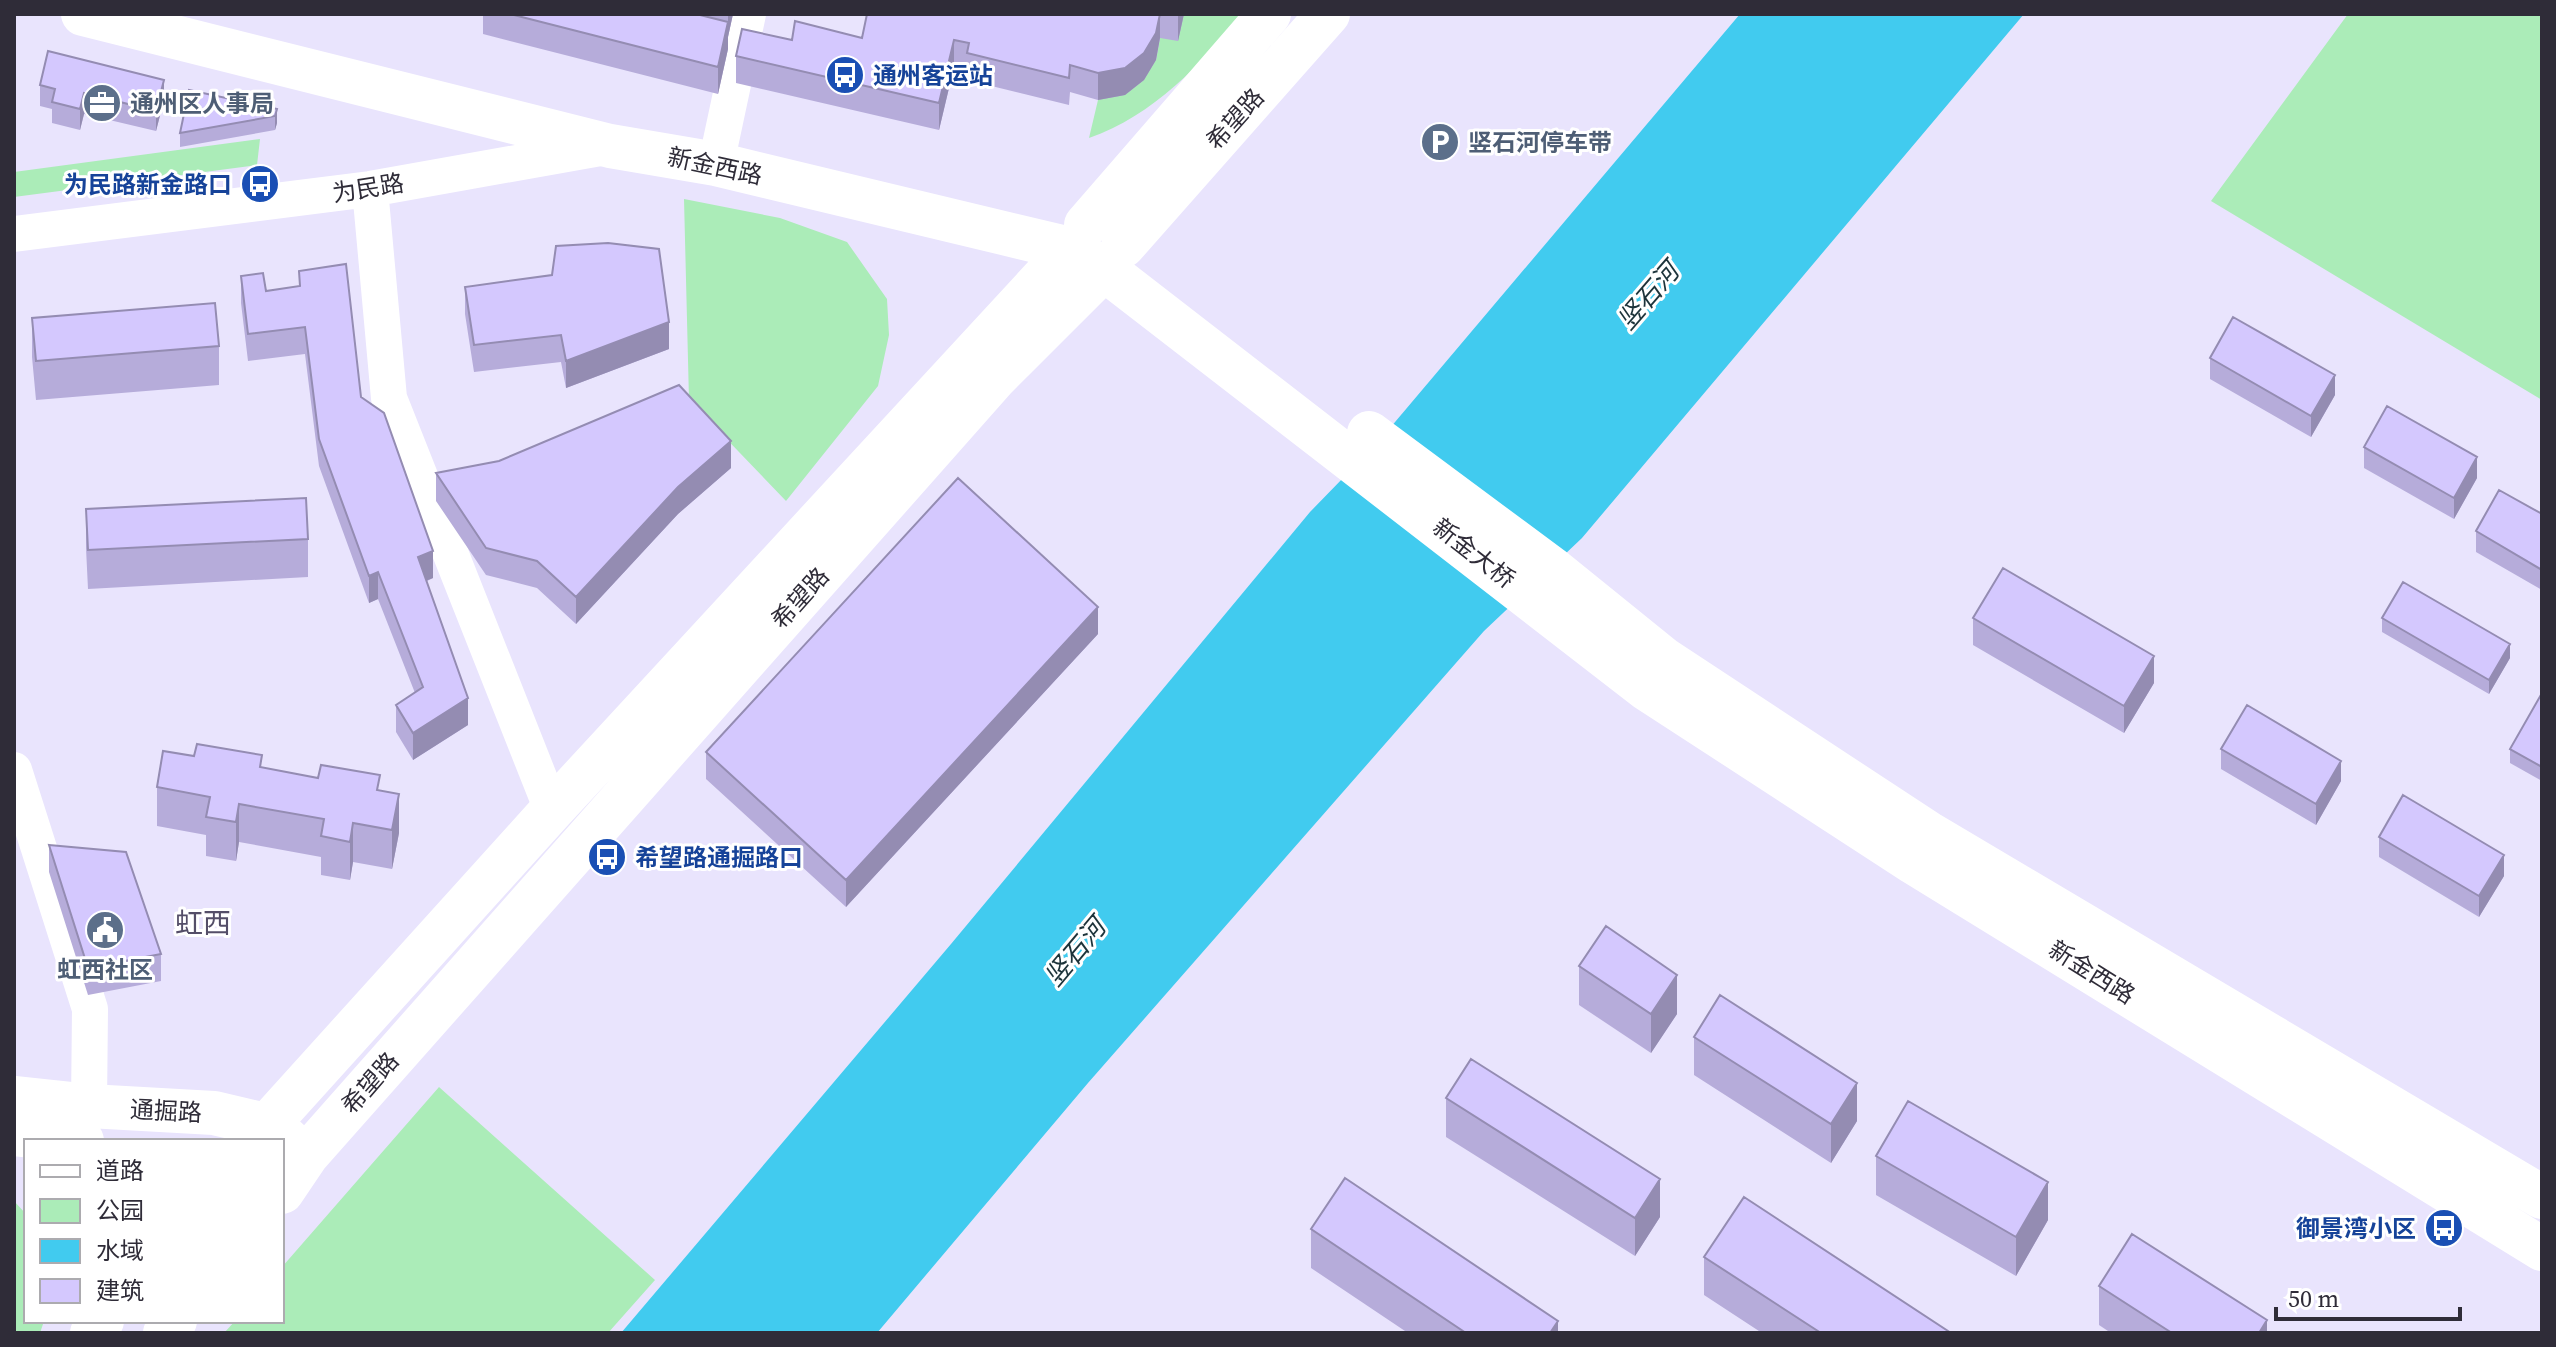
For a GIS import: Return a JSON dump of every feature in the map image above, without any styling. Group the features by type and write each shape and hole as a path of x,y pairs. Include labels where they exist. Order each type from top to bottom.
{"main road":[{"name":"新金西路","path":"83,14 610,146 718,154"},
{"name":"新金西路","path":"192,14 718,154 1095,247 1310,406"},
{"name":"希望路","path":"284,1189 307,1155 995,378 1269,14"},
{"name":"希望路","path":"262,1133 552,810 1095,247 1328,14"},
{"name":"新金大桥","path":"1310,406 1656,674"},
{"name":"新金西路","path":"1656,674 2542,1197"},
{"name":"新金西路","path":"1656,674 1913,862 2542,1249"},
{"name":"通掘路","path":"14,1098 86,1124"},
{"name":"通掘路","path":"14,1134 86,1124 214,1113 262,1133"},
{"name":"通掘路","path":"284,1144 307,1155"}],"street":[{"path":"718,154 748,14"},
{"name":"为民路","path":"14,234 370,189 610,146"},
{"path":"370,189 389,398 552,810"},
{"path":"14,770 90,1009 86,1124"}],"green space":[{"path":"1184,14 1247,14 1194,69 1155,102 1113,128 1089,138 1098,100 1156,60 1160,38"},
{"path":"2348,14 2542,14 2542,400 2211,201"},
{"path":"260,139 257,165 14,197 14,172"},
{"path":"684,199 780,218 847,242 887,299 889,335 878,386 786,501 689,400"},
{"path":"439,1087 655,1280 608,1333 224,1333 233,1323 284,1323 284,1265"},
{"path":"14,1201 24,1212 24,1323 43,1323 40,1333 14,1333"}],"water":[{"name":"竖石河","path":"1740,14 2024,14 1582,538 1484,631 1088,1083 877,1333 621,1333 951,944 1310,512 1379,441"}],"building":[{"path":"510,14 696,14 728,22 718,67"},
{"name":"通州客运站","path":"867,14 1160,14 1156,33 1144,53 1125,68 1098,73 1070,65 1069,78 967,53 969,43 954,40 939,103 736,56 742,29 792,40 795,21 862,38"},
{"path":"48,51 164,80 156,111 84,93 80,109 52,102 55,89 40,85"},
{"path":"189,90 277,109 275,116 180,133"},
{"path":"608,243 659,249 669,322 566,361 561,335 474,345 465,287 552,275 556,246"},
{"path":"346,264 361,397 384,413 433,551 418,557 468,698 413,733 396,705 423,687 378,572 369,576 319,439 305,327 248,334 241,276 263,273 266,291 300,286 299,271"},
{"path":"215,303 219,346 36,361 32,318"},
{"path":"2233,317 2335,375 2311,416 2210,358"},
{"path":"679,385 731,441 678,487 576,597 537,561 486,548 436,473 499,461"},
{"path":"2387,406 2477,457 2454,498 2364,447"},
{"path":"958,478 1098,607 846,880 706,752"},
{"path":"2499,490 2542,514 2542,570 2476,531"},
{"path":"306,498 308,539 88,550 86,509"},
{"path":"2003,568 2154,656 2124,706 1973,618"},
{"path":"2403,582 2510,644 2489,680 2382,618"},
{"path":"2542,693 2542,767 2510,749"},
{"path":"2247,705 2341,761 2316,804 2221,749"},
{"path":"197,744 262,755 260,767 318,778 321,765 380,775 377,790 399,794 392,830 353,823 350,842 321,836 324,819 239,804 236,822 206,817 210,797 157,787 163,751 194,756"},
{"path":"2403,795 2504,855 2479,896 2379,837"},
{"name":"虹西社区","path":"49,845 126,852 161,954 88,968"},
{"path":"1606,926 1677,975 1651,1014 1579,966"},
{"path":"1720,995 1857,1083 1831,1124 1694,1037"},
{"path":"1471,1059 1660,1179 1635,1218 1446,1098"},
{"path":"1908,1101 2048,1182 2016,1237 1876,1156"},
{"path":"1345,1178 1558,1321 1550,1333 1466,1333 1311,1229"},
{"path":"1744,1197 1951,1333 1821,1333 1704,1257"},
{"path":"2132,1234 2267,1320 2259,1333 2172,1333 2099,1286"}],"place":[{"name":"通州客运站","path":"845,75"},
{"name":"通州区人事局","path":"102,103"},
{"name":"竖石河停车带","path":"1440,142"},
{"name":"为民路新金路口","path":"260,184"},
{"name":"希望路通掘路口","path":"607,857"},
{"name":"虹西社区","path":"105,930"},
{"name":"御景湾小区","path":"2444,1228"}],"district":[{"name":"虹西","path":"203,923"}]}
